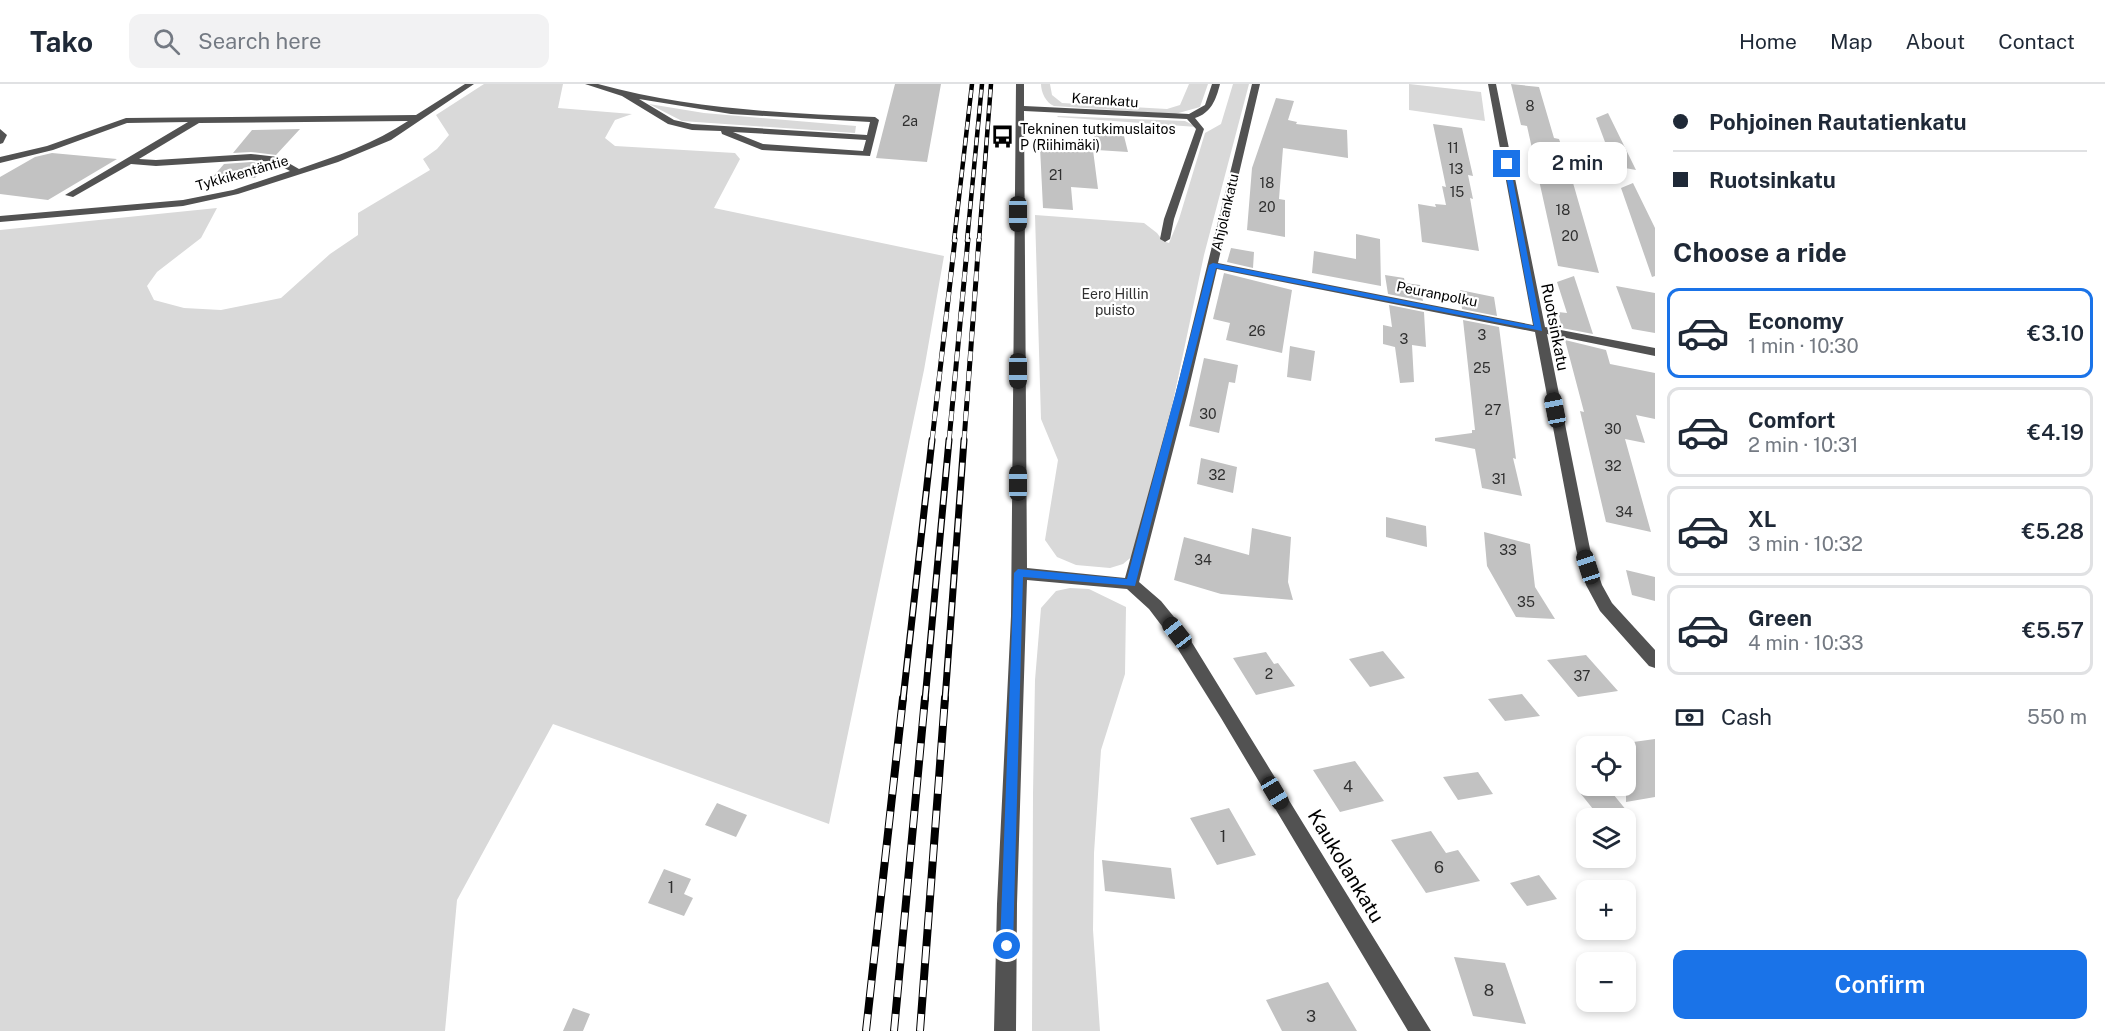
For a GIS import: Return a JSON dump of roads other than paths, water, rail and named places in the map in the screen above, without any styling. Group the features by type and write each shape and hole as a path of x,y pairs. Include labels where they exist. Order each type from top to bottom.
{"street":[{"name":"Tykkikentäntie","path":"0,219 183,203 235,192 343,157 388,138 470,84"},
{"path":"589,84 626,95 729,112 875,120 867,154 762,147 717,128"},
{"path":"1005,1031 1018,573 1020,84"},
{"path":"1166,239 1169,219 1200,129 1189,117 1204,112 1210,105 1216,84"},
{"name":"Ahjolankatu","path":"1131,584 1213,265 1256,84"},
{"name":"Ruotsinkatu","path":"1492,84 1583,549 1594,585 1606,607 1655,661"},
{"path":"626,95 671,122 692,127 871,138"},
{"name":"Karankatu","path":"1019,108 1189,117"},
{"path":"0,160 13,159 50,148 126,122 148,119 195,121 419,118"},
{"path":"70,195 195,121"},
{"path":"0,132 3,135 0,141"},
{"path":"129,160 156,163 250,157 275,159 298,172"},
{"name":"Peuranpolku","path":"1213,265 1655,352"},
{"path":"1018,573 1131,584"},
{"name":"Kaukolankatu","path":"1131,584 1155,605 1177,633 1420,1031"}],"railway":[{"path":"954,241 972,84"},
{"path":"967,241 982,84"},
{"path":"979,241 991,84"},
{"path":"932,441 955,239"},
{"path":"949,441 968,239"},
{"path":"964,441 979,239"},
{"path":"903,700 932,440"},
{"path":"925,700 949,440"},
{"path":"945,700 964,440"},
{"path":"866,1031 903,698"},
{"path":"894,1031 925,698"},
{"path":"920,1031 945,698"}],"place":[{"name":"Tekninen tutkimuslaitos P (Riihimäki)","path":"1002,137"}],"park label":[{"name":"Eero Hillin puisto","path":"1115,302"}]}
